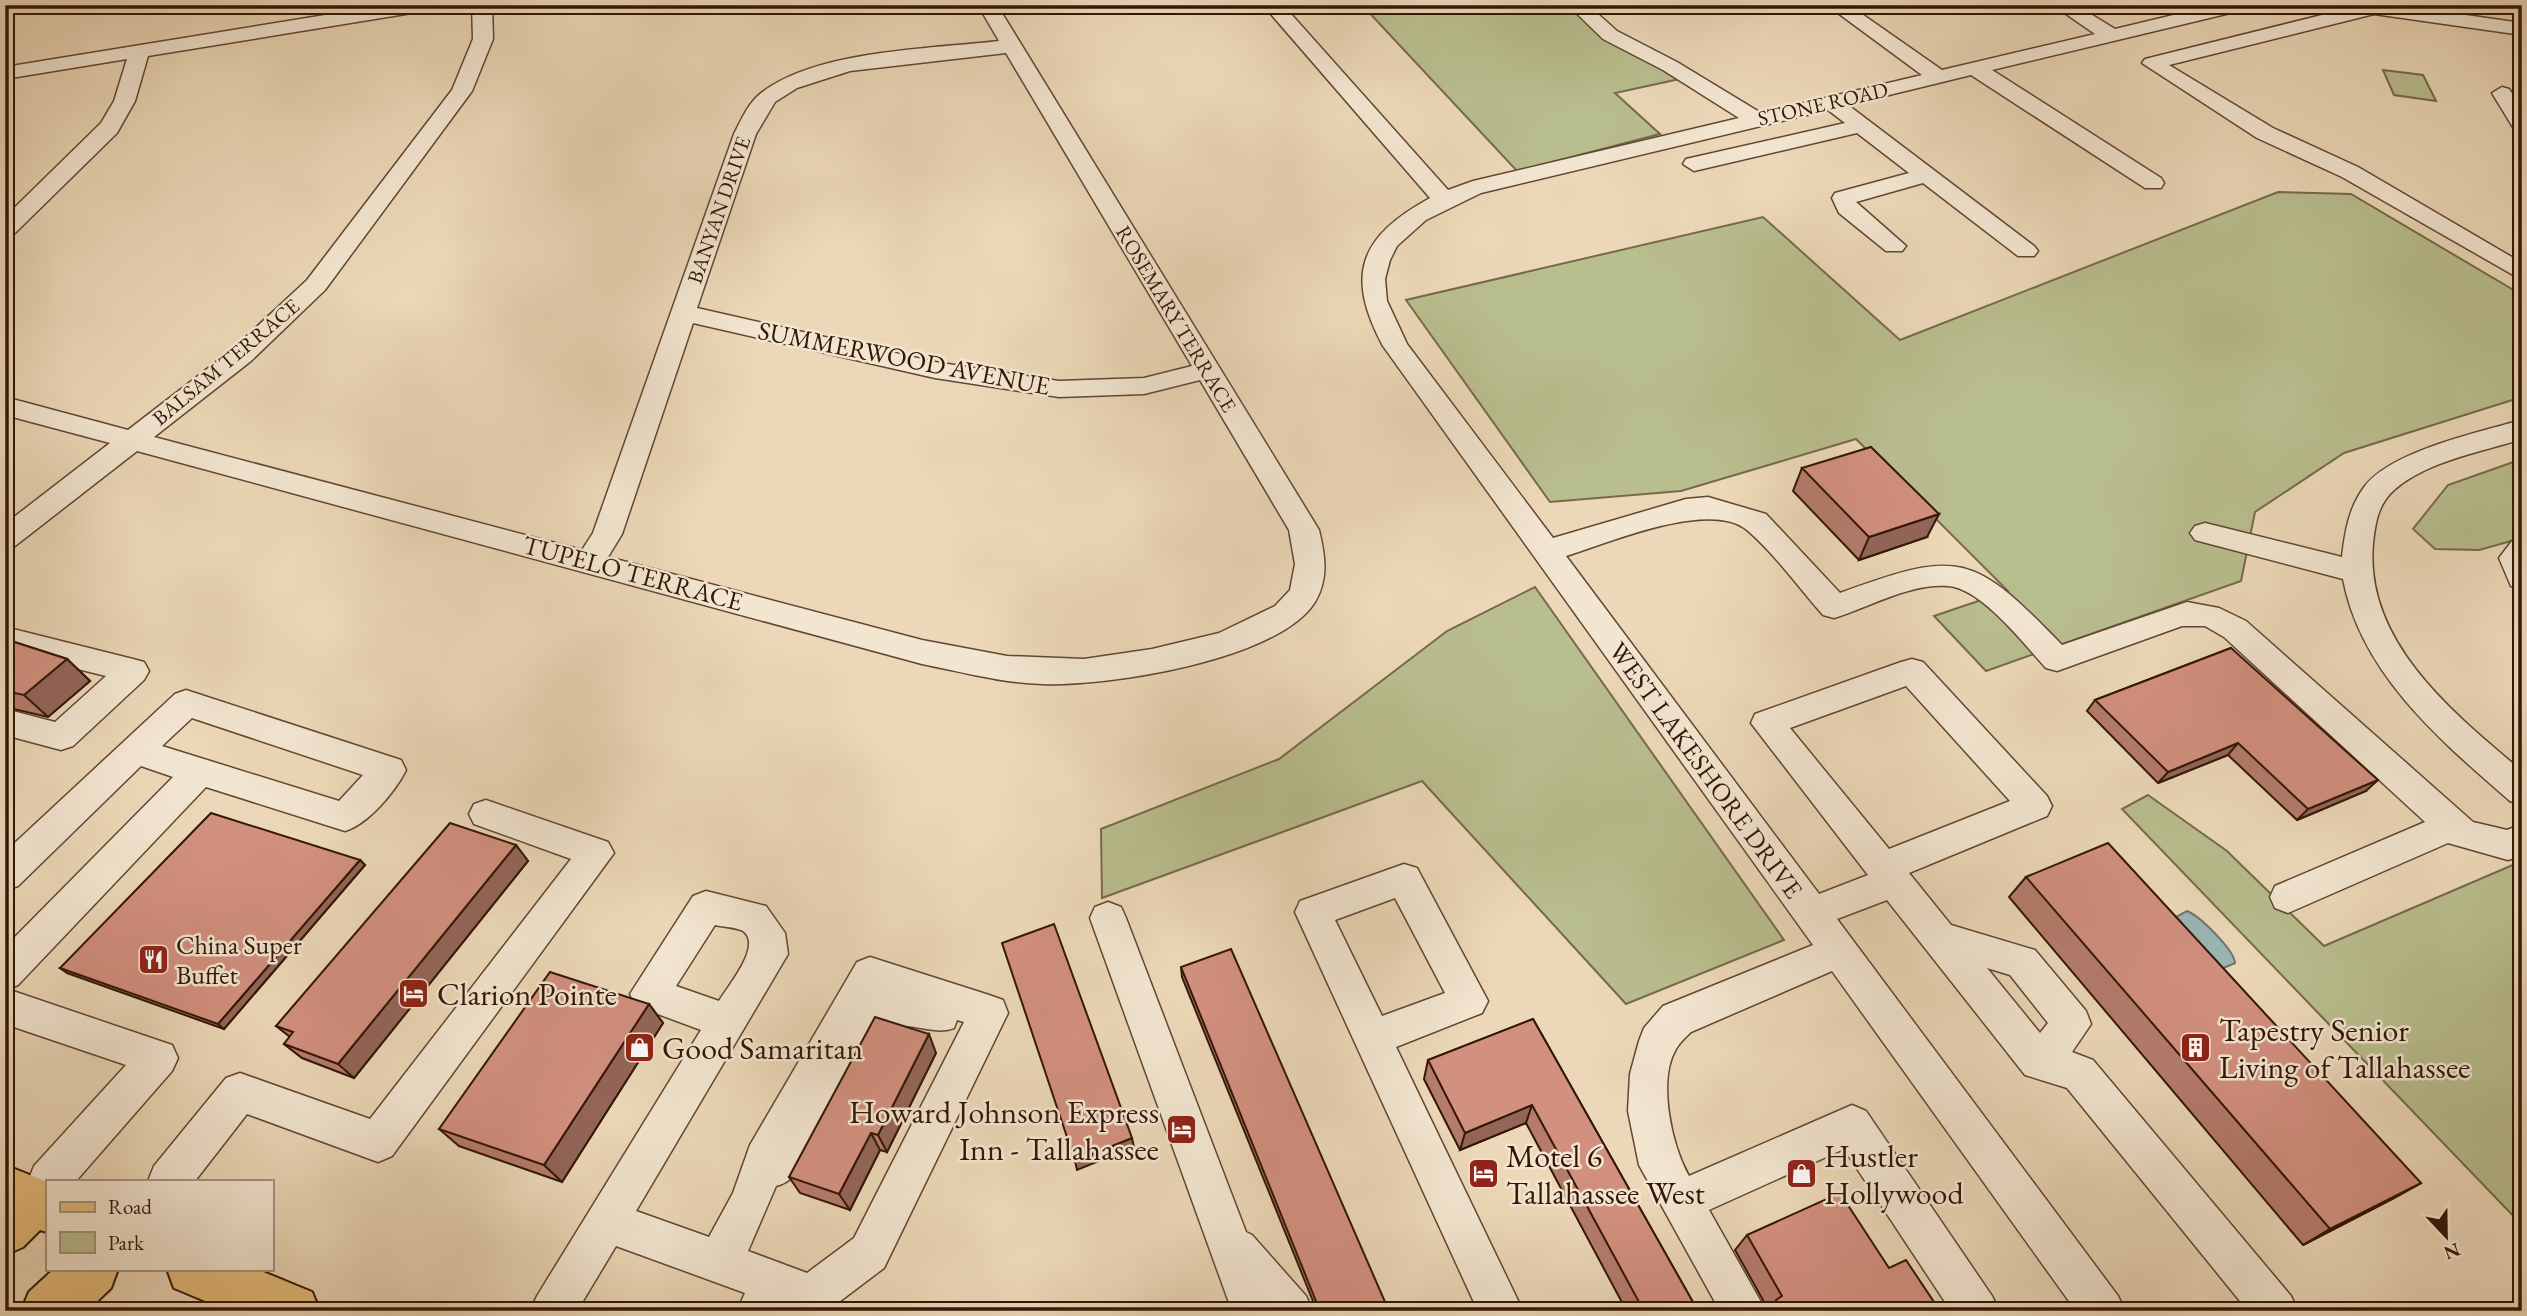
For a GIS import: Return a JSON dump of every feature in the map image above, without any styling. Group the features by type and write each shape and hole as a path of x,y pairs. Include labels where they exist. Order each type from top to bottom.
{"main road":[{"path":"48,1311 91,1270"},
{"path":"195,1270 293,1311"}],"street":[{"path":"5,73 424,5"},
{"name":"BALSAM TERRACE","path":"5,539 242,355 284,317 346,248 462,91 483,39 482,5"},
{"name":"ROSEMARY TERRACE","path":"988,5 1304,530 1311,560 1310,577 1302,598 1289,612 1264,627"},
{"path":"1272,5 1443,199"},
{"path":"1577,5 1590,21 1616,41 1667,64 1757,120"},
{"path":"1836,5 1938,77"},
{"path":"2062,5 2111,35"},
{"path":"2148,5 2175,15"},
{"name":"STONE ROAD","path":"1412,218 1443,199 1473,188 2111,35 2175,15 2240,5"},
{"path":"2522,29 2374,8 2152,63 2265,133 2350,172 2522,273"},
{"name":"BANYAN DRIVE","path":"590,561 607,534 745,134 752,118 768,97 799,79 839,68 1012,47"},
{"path":"5,230 115,120 128,96 139,51"},
{"path":"1974,68 2153,183"},
{"path":"2522,95 2501,93 2522,124"},
{"path":"1831,102 2026,251"},
{"path":"1694,164 1861,125"},
{"path":"1894,246 1847,208 1843,198 1926,175"},
{"name":"WEST LAKESHORE DRIVE","path":"1412,218 1390,241 1379,259 1374,287 1380,317 1396,346 2103,1311"},
{"name":"SUMMERWOOD AVENUE","path":"684,313 935,370 1059,389 1144,386 1208,370"},
{"name":"TUPELO TERRACE","path":"5,406 922,652 993,666 1056,672 1152,661 1232,640 1264,627"},
{"path":"2522,429 2412,467 2389,479 2366,504 2357,540 2356,567 2364,609 2390,657 2448,725 2522,791"},
{"path":"1546,551 1686,509 1708,507 1756,521 1834,607 1926,578 1949,575 1971,581 1993,596 2057,659 2179,615 2200,613 2218,617 2235,629 2463,835 2508,845 2522,839"},
{"path":"2205,533 2356,567"},
{"path":"2522,548 2514,558 2522,578"},
{"path":"5,639 133,671 61,737 5,722"},
{"path":"1811,913 1888,874 2035,806 1912,671 1767,723 1888,874 1940,938 2039,1062 2079,1073 2276,1311"},
{"path":"5,875 135,751 186,703 389,770 345,817 135,751"},
{"path":"5,973 199,772"},
{"path":"170,1180 240,1092 378,1142 596,853 486,814"},
{"path":"2288,897 2452,825"},
{"path":"1108,918 1254,1311"},
{"path":"1940,938 2022,962 2072,1024 2039,1062"},
{"path":"1744,1311 1660,1165 1647,1111 1650,1074 1658,1041 1677,1019 1839,951"},
{"path":"606,1222 719,1263 766,1296 811,1296 869,1253 989,1013 870,974 764,1159 751,1201 719,1263"},
{"path":"5,1006 158,1058 48,1180"},
{"path":"552,1311 728,1022"},
{"path":"1372,1038 1501,1311"},
{"path":"1681,1201 1852,1125 1977,1311"},
{"path":"31,1199 46,1182"},
{"path":"1229,1242 1291,1311"}],"green space":[{"path":"1362,5 1593,5 1601,18 1625,38 1698,75 1615,93 1660,134 1517,171"},
{"path":"2383,70 2423,75 2436,101 2394,95"},
{"path":"2278,192 2351,194 2522,295 2522,397 2344,453 2255,512 2241,581 1986,671 1934,616 2008,591 1856,439 1681,491 1550,502 1406,300 1763,217 1900,340"},
{"path":"2522,459 2522,538 2479,550 2435,549 2413,529 2448,485"},
{"path":"1535,587 1784,940 1626,1004 1422,781 1102,898 1101,829 1279,759 1447,631"},
{"path":"2148,795 2227,851 2324,946 2522,861 2522,1225 2122,809"}],"water":[{"path":"2187,911 2216,934 2229,950 2235,963 2212,973 2172,919"}],"building":[{"path":"1871,447 1939,514 1869,537 1802,468"},
{"path":"5,639 67,659 24,695 5,691"},
{"path":"2231,648 2378,780 2308,809 2238,743 2168,772 2095,700"},
{"path":"211,813 360,860 218,1024 60,968"},
{"path":"450,823 516,845 338,1064 284,1044 293,1032 276,1026"},
{"name":"Tapestry Senior Living of Tallahassee","path":"2108,843 2421,1183 2330,1229 2026,877"},
{"path":"1054,924 1132,1138 1075,1161 1002,943"},
{"path":"1231,949 1389,1311 1320,1311 1181,967"},
{"path":"550,972 649,1004 544,1165 439,1129"},
{"path":"875,1017 929,1034 878,1135 871,1133 839,1194 789,1177"},
{"path":"1533,1019 1698,1311 1619,1311 1639,1302 1532,1105 1465,1133 1428,1060"},
{"path":"1840,1193 1889,1268 1906,1260 1940,1311 1783,1311 1776,1300 1782,1296 1747,1235"}],"place":[{"name":"China Super Buffet","path":"153,960"},
{"name":"Clarion Pointe","path":"414,994"},
{"name":"Good Samaritan","path":"639,1048"},
{"name":"Tapestry Senior Living of Tallahassee","path":"2196,1048"},
{"name":"Howard Johnson Express Inn - Tallahassee","path":"1182,1130"},
{"name":"Motel 6 Tallahassee West","path":"1483,1174"},
{"name":"Hustler Hollywood","path":"1801,1174"}]}
